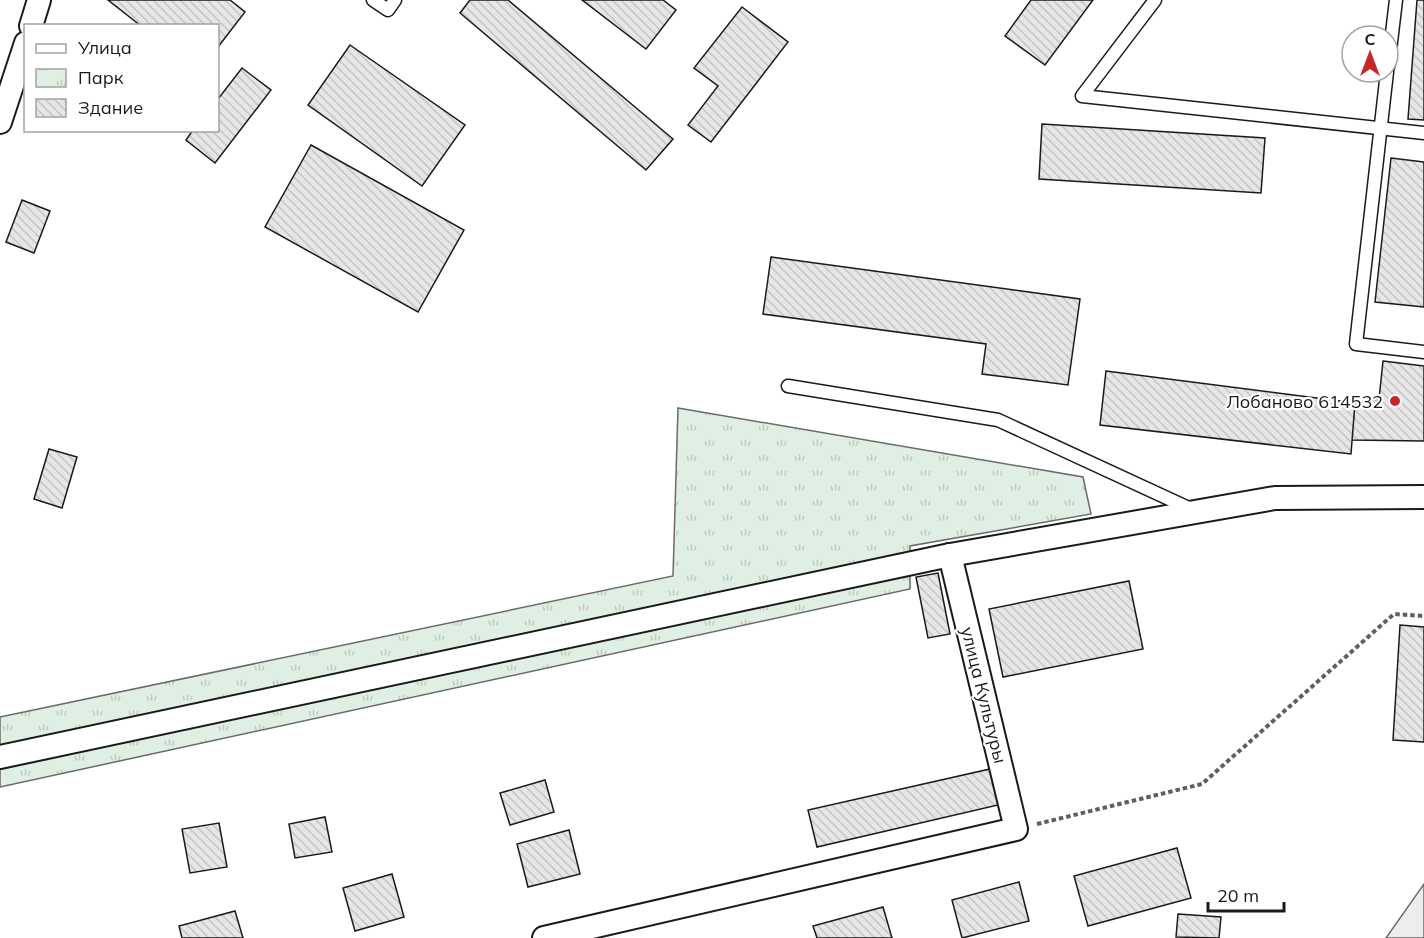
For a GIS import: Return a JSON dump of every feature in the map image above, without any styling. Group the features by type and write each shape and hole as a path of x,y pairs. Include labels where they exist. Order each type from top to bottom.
{"street":[{"path":"32,24 39,0"},
{"path":"0,122 24,49"},
{"path":"0,757 950,555 1275,498 1424,497"},
{"name":"улица Культуры","path":"950,555 1016,829"},
{"path":"544,938 1016,829"}],"lane":[{"path":"373,0 388,10 395,0"},
{"path":"1155,0 1082,96 1424,133"},
{"path":"1393,24 1396,0"},
{"path":"1387,84 1356,344 1424,352"},
{"path":"788,386 998,420 1197,512"}],"path":[{"path":"1016,829 1202,784 1394,614 1424,616"}],"green space":[{"path":"678,408 1083,477 1091,514 910,546 910,589 0,787 0,717 673,576"}],"shaded area":[{"path":"1424,884 1424,938 1386,938"}],"building":[{"path":"108,0 230,0 245,12 219,46 219,24 138,24"},
{"path":"470,0 508,0 673,139 646,170 460,13"},
{"path":"582,0 663,0 676,10 646,49"},
{"path":"1031,0 1093,0 1045,65 1005,36"},
{"path":"1417,0 1424,0 1424,120 1408,119"},
{"path":"742,7 788,42 711,142 688,125 718,86 694,68"},
{"path":"350,45 465,125 422,186 308,105"},
{"path":"242,68 271,90 215,163 186,140 192,132 219,132 219,98"},
{"path":"1042,124 1265,138 1261,193 1039,179"},
{"path":"311,145 464,230 418,312 265,227"},
{"path":"1391,158 1424,162 1424,307 1375,302"},
{"path":"22,200 50,211 34,253 6,242"},
{"path":"771,257 1080,299 1068,385 982,374 986,344 763,314"},
{"name":"Лобаново 614532","path":"1383,361 1424,366 1424,441 1351,440 1355,403 1379,399"},
{"path":"1106,371 1355,403 1351,454 1100,425"},
{"path":"49,449 77,457 62,508 34,499"},
{"path":"938,573 950,634 928,638 916,577"},
{"path":"1129,581 1143,649 1003,677 989,609"},
{"path":"1400,625 1424,627 1424,742 1393,740"},
{"path":"990,769 998,805 817,847 808,810"},
{"path":"545,780 554,812 510,825 500,793"},
{"path":"325,817 332,852 295,858 289,824"},
{"path":"219,823 227,867 190,873 182,829"},
{"path":"569,830 580,874 528,887 517,844"},
{"path":"1177,848 1191,898 1088,926 1074,876"},
{"path":"392,874 404,917 355,931 343,888"},
{"path":"1019,882 1029,921 962,938 952,900"},
{"path":"883,907 892,938 817,938 813,926"},
{"path":"235,911 243,938 182,938 179,926"},
{"path":"1178,914 1221,917 1219,938 1176,937"}],"place":[{"name":"Лобаново 614532","path":"1395,401"}]}
